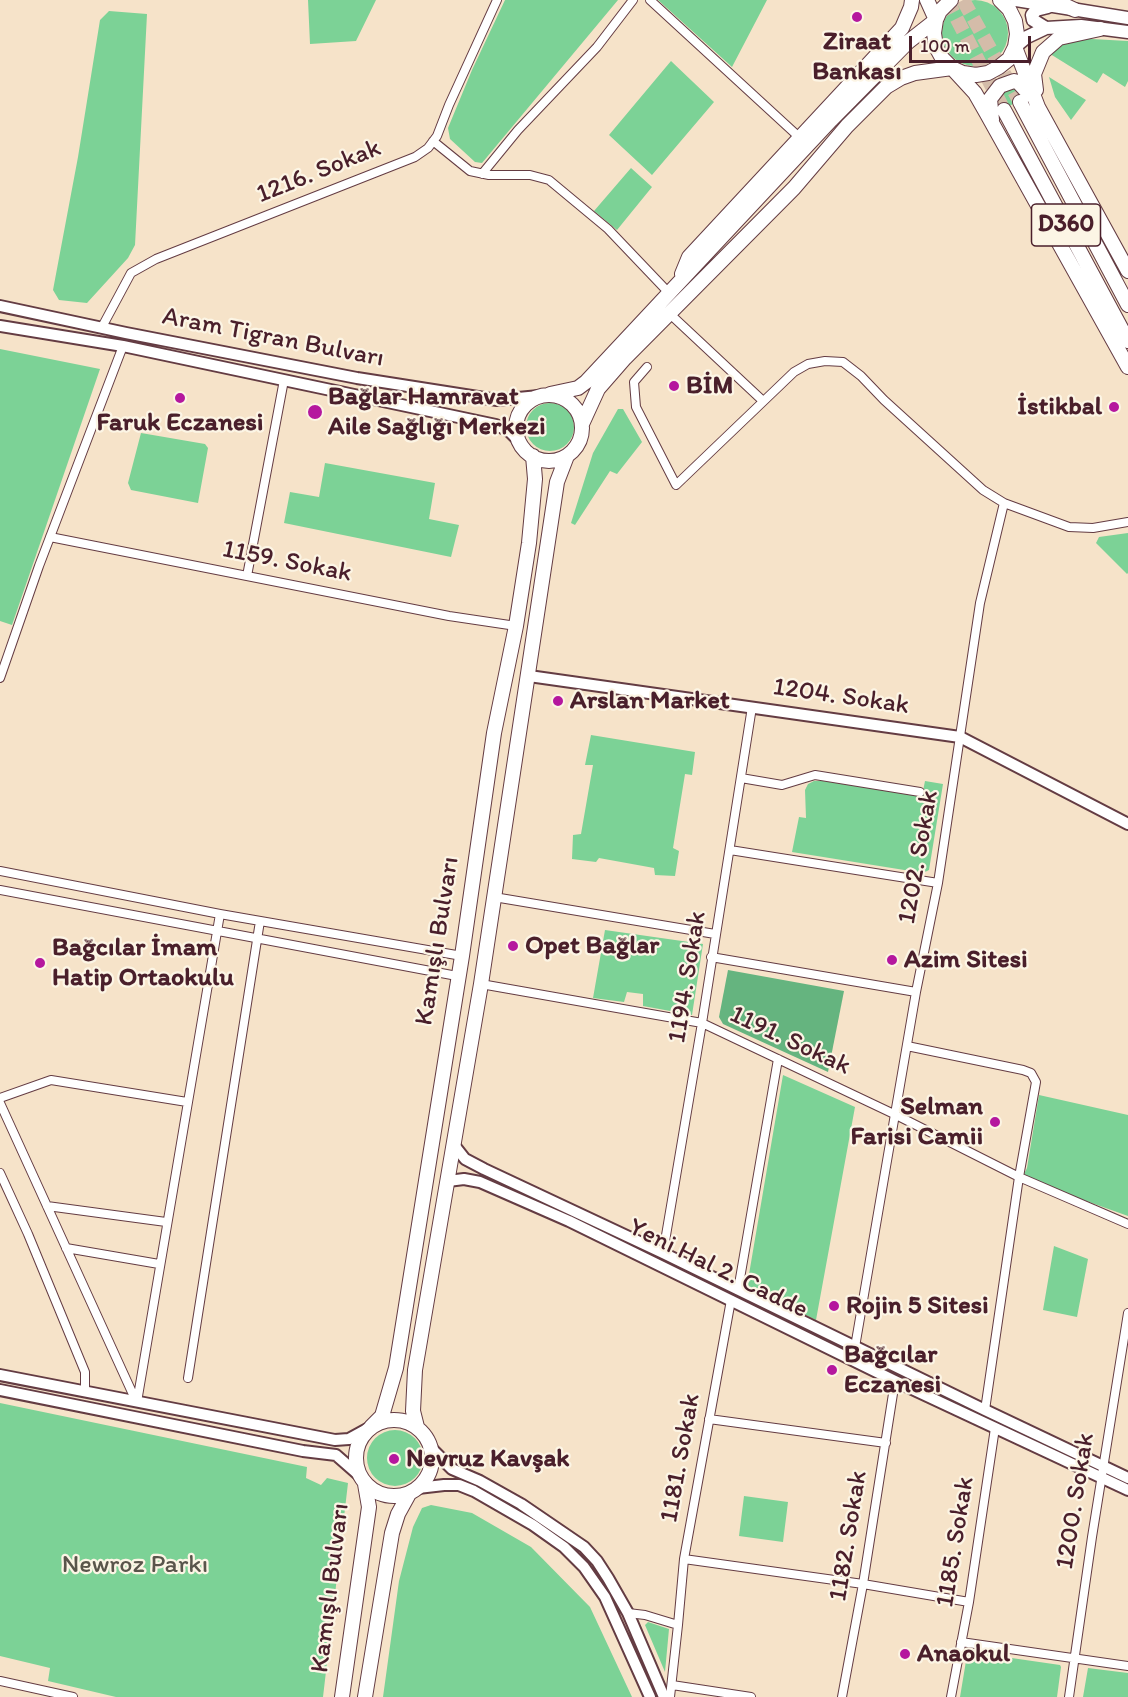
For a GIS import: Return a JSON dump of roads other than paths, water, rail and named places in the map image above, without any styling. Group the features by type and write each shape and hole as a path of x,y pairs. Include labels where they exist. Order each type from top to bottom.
{"highway":[{"path":"673,288 689,257 902,28 912,0"},
{"path":"927,0 936,20"},
{"path":"951,0 940,11 936,20 934,33 936,46 942,58 975,93 1128,367"},
{"path":"936,20 908,42 870,81 586,382 579,388 544,395 529,401 517,419 516,430 525,450 532,456 550,461 567,456 579,442 582,424 598,389 625,358 794,188 847,126 886,87 915,73 952,68 969,74 988,73 999,68 1009,58 1015,47 1017,34 1015,21 1009,9 1000,0"},
{"path":"1053,3 1075,10"},
{"path":"1038,107 1034,74 1043,52 1059,38 1100,29"},
{"path":"1015,47 1038,107"},
{"path":"992,123 990,99 1000,86 1014,81 1023,86 1038,107 1128,271"},
{"name":"D360","path":"1020,102 1128,305"},
{"name":"D360","path":"1004,110 1128,340"},
{"path":"544,395 559,396 575,406 582,424"},
{"name":"Kamışlı Bulvarı","path":"371,1428 382,1416 396,1368 462,956 494,733 516,626 529,543 535,479 532,456"},
{"name":"Kamışlı Bulvarı","path":"417,1427 413,1412 415,1370 481,984 557,482 567,456"},
{"path":"394,1420 417,1427 425,1436 430,1447 432,1460 425,1480 413,1491 400,1496 381,1494 363,1480 356,1459 357,1447 362,1436 382,1422 394,1420"},
{"name":"Kamışlı Bulvarı","path":"342,1697 369,1507 363,1480"},
{"name":"Kamışlı Bulvarı","path":"365,1697 392,1533 398,1514 413,1491"}],"main road":[{"path":"1016,0 1053,3"},
{"path":"1046,28 1033,20 1032,15 1036,10 1053,3"},
{"path":"1075,10 1128,18"},
{"path":"1015,47 1027,37 1046,28 1081,26 1128,32"},
{"name":"Aram Tigran Bulvarı","path":"0,306 357,378 497,400 544,395"},
{"path":"0,326 123,346 496,425 509,431 519,441"},
{"name":"1204. Sokak","path":"529,676 960,737 1128,824"},
{"path":"454,1145 465,1159 484,1169 663,1253 985,1410 1102,1471 1128,1478"},
{"name":"Yeni Hal 2. Cadde","path":"448,1181 464,1179 480,1182 569,1221 995,1428 1102,1471 1128,1490"},
{"path":"0,1375 335,1440 350,1439 371,1428"},
{"path":"0,1390 303,1451 336,1455 363,1480"},
{"path":"430,1447 452,1469 480,1481 521,1504 584,1547 603,1569 628,1614 664,1697"},
{"path":"413,1491 444,1485 459,1485 474,1491 533,1525 564,1547 584,1567 605,1597 650,1697"}],"street":[{"name":"1216. Sokak","path":"102,327 131,273 156,259 415,157 428,148 497,0"},
{"path":"482,174 518,130 597,47 633,0"},
{"path":"650,0 799,137"},
{"path":"433,141 470,171 489,176 530,175 549,180 608,229 673,288"},
{"path":"670,314 763,401"},
{"path":"0,678 50,537 123,346"},
{"path":"647,367 634,382 636,406 676,485 794,372 808,364 825,361 843,362 861,376 982,490 1004,503 1069,527 1093,528 1128,522"},
{"path":"247,576 284,380"},
{"name":"1202. Sokak","path":"855,1347 916,992 938,883 980,603 1004,503"},
{"name":"1159. Sokak","path":"50,537 449,616 516,626"},
{"name":"1194. Sokak","path":"663,1253 752,707"},
{"path":"741,778 782,785 815,776 920,792"},
{"path":"730,850 938,883"},
{"path":"0,872 220,914 462,956"},
{"path":"0,890 457,976"},
{"path":"494,897 715,934"},
{"path":"137,1402 220,914"},
{"path":"188,1378 260,921"},
{"path":"711,957 916,992"},
{"name":"1191. Sokak","path":"481,984 702,1023 896,1115 1019,1177 1128,1224"},
{"path":"907,1046 1031,1073 1036,1082 1019,1177 985,1410"},
{"path":"738,1290 778,1059"},
{"path":"0,1098 51,1080 187,1102"},
{"path":"0,1103 137,1402"},
{"path":"0,1176 28,1234 85,1372 85,1392"},
{"path":"47,1206 166,1222"},
{"path":"66,1248 159,1264"},
{"name":"1181. Sokak","path":"670,1697 684,1559 730,1300"},
{"name":"1200. Sokak","path":"1069,1697 1128,1312"},
{"name":"1182. Sokak","path":"842,1697 863,1584 895,1381"},
{"path":"709,1419 885,1443"},
{"name":"1185. Sokak","path":"951,1697 969,1602 995,1428"},
{"path":"684,1559 863,1584 969,1602"},
{"path":"628,1614 645,1615 678,1625"},
{"path":"961,1642 1128,1666"},
{"path":"0,1681 73,1697"},
{"path":"672,1685 751,1697"}],"tunnel":[{"path":"947,0 1004,110"},
{"path":"963,0 1020,102"}],"place":[{"name":"Ziraat Bankası","path":"857,17"},
{"name":"BİM","path":"674,386"},
{"name":"Faruk Eczanesi","path":"180,398"},
{"name":"İstikbal","path":"1114,407"},
{"name":"Bağlar Hamravat Aile Sağlığı Merkezi","path":"315,412"},
{"name":"Arslan Market","path":"558,701"},
{"name":"Opet Bağlar","path":"513,946"},
{"name":"Azim Sitesi","path":"892,960"},
{"name":"Bağcılar İmam Hatip Ortaokulu","path":"40,963"},
{"name":"Selman Farisi Camii","path":"995,1122"},
{"name":"Rojin 5 Sitesi","path":"834,1306"},
{"name":"Bağcılar Eczanesi","path":"832,1370"},
{"name":"Nevruz Kavşak","path":"394,1459"},
{"name":"Anaokul","path":"905,1654"}],"park label":[{"name":"Newroz Parkı","path":"135,1565"}]}
